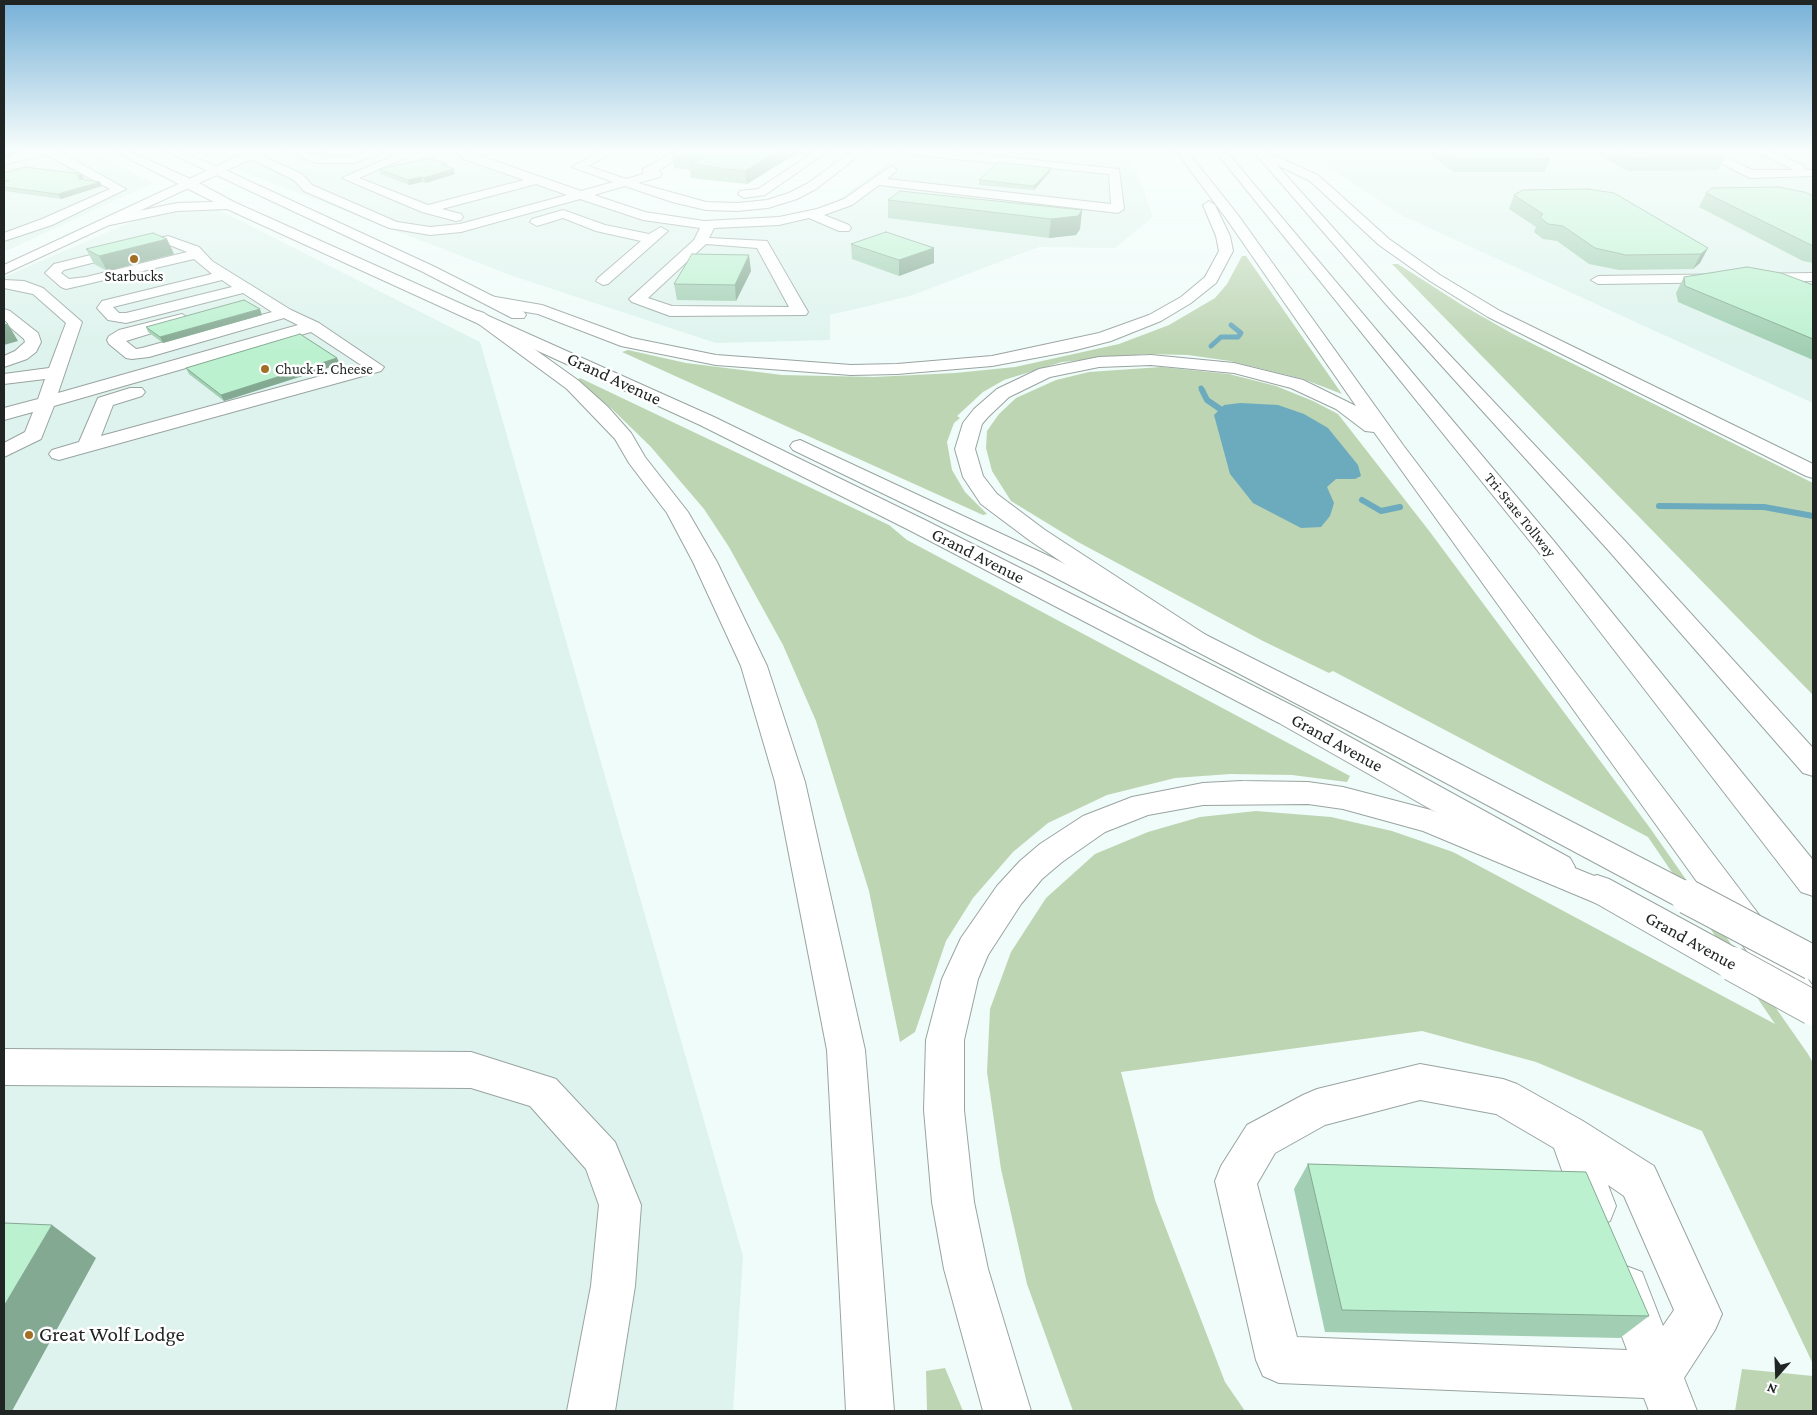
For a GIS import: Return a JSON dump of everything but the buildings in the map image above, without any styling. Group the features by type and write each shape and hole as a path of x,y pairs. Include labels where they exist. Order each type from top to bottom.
{"main road":[{"path":"4,237 58,217"},
{"path":"5,255 99,217"},
{"path":"4,270 118,217"},
{"path":"110,221 129,217"},
{"name":"Grand Avenue","path":"258,217 484,308 1034,558 1813,963"},
{"name":"Grand Avenue","path":"317,217 428,269 484,308 983,558 1289,716 1813,1008"},
{"path":"376,217 394,225 430,231 485,217"},
{"path":"445,217 488,236"},
{"path":"526,225 553,217"},
{"path":"571,217 601,228 652,239"},
{"path":"648,217 672,222 709,225 752,224 798,217"},
{"path":"817,217 844,228"},
{"path":"484,308 542,310 591,330 670,352 756,364 843,369 897,369 992,361 1036,354 1105,337 1155,318 1200,290 1218,271 1226,251 1223,236 1214,217"},
{"path":"1230,217 1294,302 1396,449 1813,1014"},
{"name":"Tri-State Tollway","path":"1274,217 1545,546 1813,883"},
{"path":"1317,217 1617,546 1813,766"},
{"path":"1357,217 1384,242 1435,278 1494,314 1813,472"},
{"path":"602,281 672,222"},
{"path":"700,242 762,244 800,312 670,311 637,299 700,242 709,225"},
{"path":"58,454 375,367 313,326 285,313 224,275 201,259 194,250 168,240 58,267 52,273 66,284 201,259"},
{"path":"683,258 702,258"},
{"path":"53,304 201,259"},
{"path":"751,259 770,259"},
{"path":"224,275 108,304 105,308 114,317 126,318 245,288"},
{"path":"1598,280 1762,276 1813,277"},
{"path":"1762,276 1805,292"},
{"path":"4,284 32,288 74,322 34,435 4,451"},
{"path":"156,292 176,306"},
{"path":"261,298 124,334 115,340 132,354 143,353 285,313"},
{"path":"484,308 573,385 601,411 624,437 636,459 677,512 705,562 754,666 790,782 846,1050 870,1411"},
{"path":"4,314 32,337 33,342 30,348 4,362"},
{"path":"4,414 313,326"},
{"path":"1200,643 1037,535 1000,509 984,494 970,470 966,449 973,423 991,402 1003,393 1030,379 1082,365 1143,360 1208,365 1255,373 1313,390 1360,416 1396,449"},
{"path":"87,446 105,402 168,382 152,371"},
{"path":"4,379 57,372"},
{"path":"1007,1411 966,1269 953,1202 944,1110 945,1040 960,979 973,948 1009,895 1038,864 1094,824 1143,805 1203,794 1242,792 1308,793 1343,798 1431,822 1617,899"},
{"path":"4,1068 470,1070 542,1092 601,1156 620,1205 613,1286 591,1411"},
{"path":"1420,1082 1503,1097 1569,1135 1639,1180 1700,1314 1666,1393 1279,1360 1236,1181 1260,1139 1317,1108 1420,1082"},
{"path":"1569,1135 1666,1393"}],"shaded area":[{"path":"4,217 80,217 4,252"},
{"path":"233,217 480,342 743,1256 733,1411 4,1411 4,277 140,218"},
{"path":"360,217 668,217 713,223 775,220 786,217 1153,217 1115,248 1039,247 910,296 830,315 830,340 716,343 510,275"},
{"path":"1405,217 1813,217 1813,403"}],"green space":[{"path":"1242,256 1246,256 1342,394 1303,379 1230,361 1188,355 1146,354 1062,362 1004,380 983,392 957,416 960,418 954,423 947,442 952,470 965,492 987,514 983,515 622,352 628,350 686,363 782,375 874,377 955,373 1015,367 1119,344 1169,325 1215,298 1227,284"},
{"path":"1392,264 1398,264 1462,305 1513,334 1813,483 1813,695"},
{"path":"1161,367 1229,374 1276,386 1313,401 1338,414 1430,532 1650,828 1808,1054 1813,1063 1813,1364 1702,1131 1536,1062 1422,1031 1121,1072 1155,1200 1225,1382 1245,1411 1073,1411 1027,1284 1001,1169 987,1072 990,1009 1011,952 1046,898 1095,854 1148,832 1200,817 1256,811 1331,817 1392,831 1453,852 1775,1024 1648,837 1333,671 1329,673 1263,641 1078,542 1011,501 992,471 986,448 987,431 999,414 1016,398 1056,380 1089,372"},
{"path":"580,378 889,525 907,540 1350,776 1347,782 1292,775 1230,774 1175,778 1107,795 1048,823 1013,852 973,898 946,941 915,1032 900,1042 869,891 816,721 783,645 729,547 704,509 651,447 611,408 576,381"},
{"path":"945,1368 963,1411 927,1411 926,1371"},
{"path":"1742,1369 1813,1376 1813,1411 1735,1411"}],"water":[{"path":"1240,403 1278,405 1304,414 1328,428 1358,465 1361,476 1355,479 1336,479 1327,487 1334,503 1330,516 1321,527 1301,528 1253,503 1230,474 1214,415 1224,405"}],"waterway":[{"path":"1211,346 1221,337 1238,337 1241,333 1231,325"},
{"path":"1201,388 1207,400 1229,415"},
{"path":"1362,500 1381,511 1400,507"},
{"path":"1659,506 1764,507 1813,516"}],"place":[{"name":"Starbucks","path":"134,259"},
{"name":"Chuck E. Cheese","path":"265,369"},
{"name":"Great Wolf Lodge","path":"29,1335"}]}
